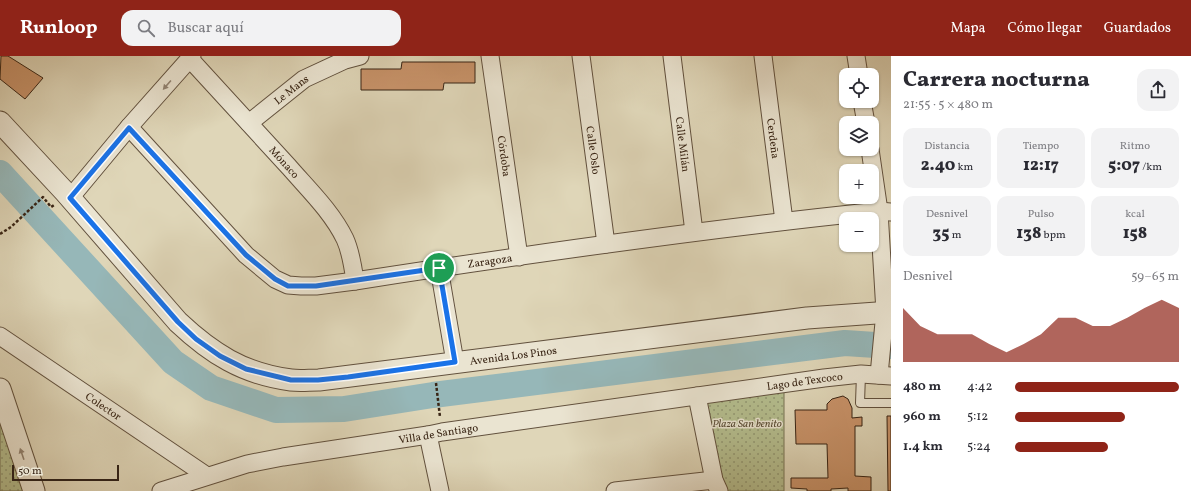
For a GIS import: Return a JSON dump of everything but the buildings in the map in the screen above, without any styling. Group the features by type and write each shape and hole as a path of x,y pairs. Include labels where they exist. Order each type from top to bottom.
{"street":[{"name":"Le Mans","path":"249,123 304,79 345,60 360,56"},
{"name":"Córdoba","path":"490,56 519,257"},
{"name":"Calle Oslo","path":"581,56 606,244"},
{"name":"Calle Milán","path":"672,56 694,232"},
{"name":"Cerdeña","path":"763,56 784,221"},
{"path":"856,56 858,68"},
{"name":"Mónaco","path":"191,58 336,222 349,250 355,281"},
{"path":"70,198 191,58"},
{"name":"Avenida Los Pinos","path":"0,122 70,198 178,322 196,339 220,356 246,369 291,380 318,380 807,318 886,318"},
{"name":"Zaragoza","path":"129,128 246,255 275,279 288,286 316,286 355,281 694,232 784,221 885,212"},
{"path":"872,156 885,212 886,318 883,370"},
{"path":"439,268 455,362"},
{"name":"Colector","path":"0,336 207,476"},
{"name":"Lago de Texcoco","path":"719,393 883,370"},
{"path":"0,389 34,491"},
{"name":"Villa de Santiago","path":"161,491 247,464 283,457 442,432 719,393"},
{"path":"615,491 716,485 697,396"},
{"path":"428,435 440,491"}],"lane":[{"path":"861,374 860,403 891,403"}],"path":[{"path":"0,234 11,227 43,197"},
{"path":"437,390 441,420"}],"green space":[{"name":"Plaza San benito","path":"784,379 784,491 725,491 702,393"},
{"path":"0,416 24,491 0,491"}],"waterway":[{"path":"0,173 173,362 211,388 276,410 344,409 433,395 845,343 891,346"}],"route":[{"path":"129,128 246,255 260,268 288,286 316,286 439,268 455,362 318,380 291,380 269,376 246,369 220,356 196,339 178,322 70,198 129,128"}]}
